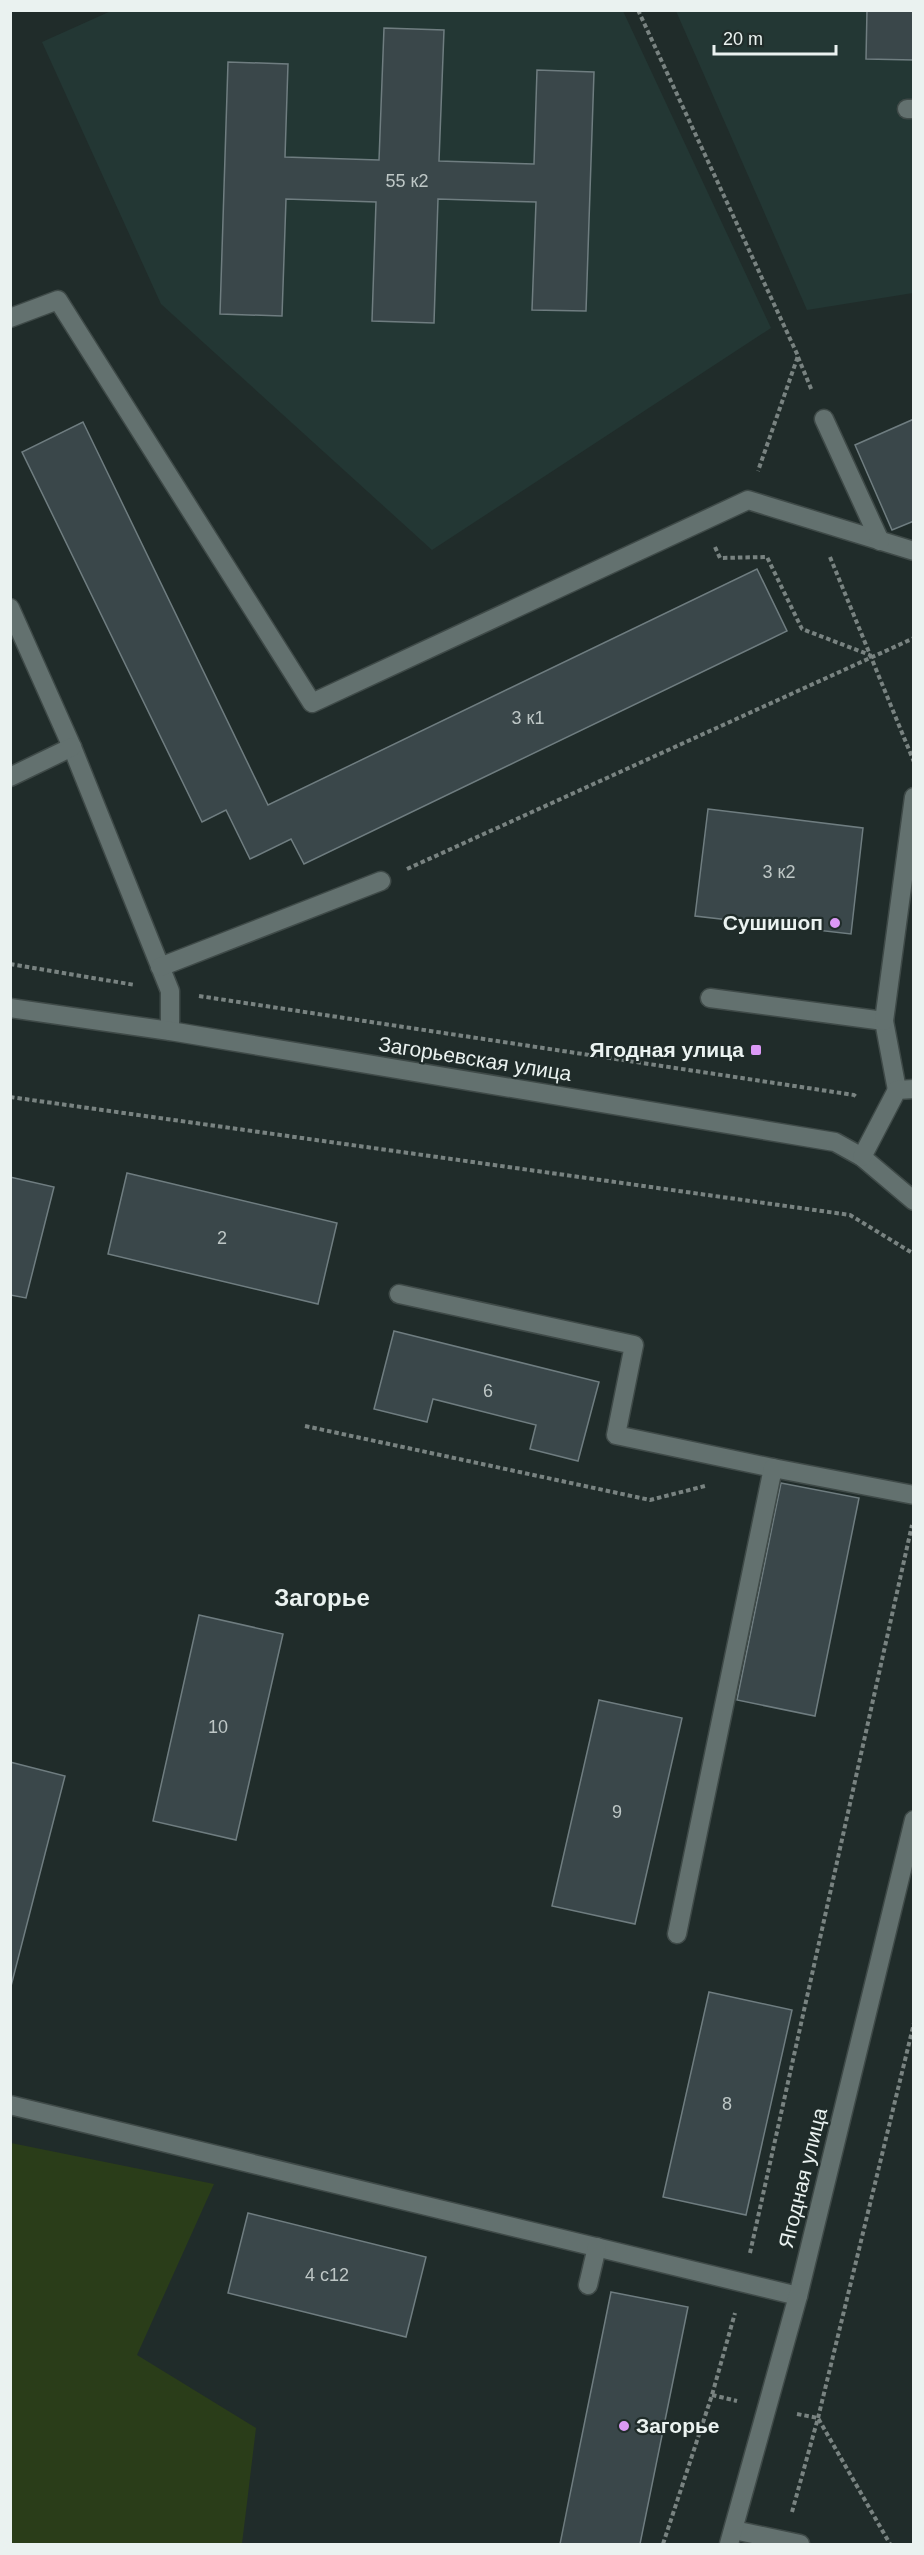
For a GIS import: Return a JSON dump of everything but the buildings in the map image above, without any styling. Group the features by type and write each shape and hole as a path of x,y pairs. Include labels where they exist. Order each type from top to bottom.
{"street":[{"path":"10,318 58,300 312,704 748,500 914,551"},
{"path":"824,419 880,541"},
{"path":"10,608 72,747 170,991 170,1031"},
{"path":"10,777 72,747"},
{"path":"862,1157 884,1116 905,1089 884,1021 914,797"},
{"path":"160,967 381,881"},
{"path":"710,999 884,1021"},
{"name":"Загорьевская улица","path":"10,1008 170,1031 835,1142 862,1157 914,1201"},
{"path":"399,1294 634,1345 616,1435 914,1495"},
{"path":"677,1934 774,1468"},
{"name":"Ягодная улица","path":"731,2537 798,2296 908,1864 914,1820"},
{"path":"10,2105 744,2281 798,2296"},
{"path":"588,2285 597,2247"},
{"path":"731,2537 792,2543"}],"path":[{"path":"638,10 798,356 824,419"},
{"path":"748,500 798,356"},
{"path":"703,521 720,558 767,557 802,629 870,656"},
{"path":"816,521 914,762"},
{"path":"381,881 870,656 914,638"},
{"path":"10,964 170,991 854,1095 884,1116"},
{"path":"10,1097 850,1215 914,1254"},
{"path":"305,1426 650,1500 706,1486"},
{"path":"663,2544 712,2395 744,2281 914,1519"},
{"path":"792,2543 819,2418 914,2023"},
{"path":"819,2418 890,2544"}],"shaded area":[{"path":"111,11 623,11 771,328 432,550 161,304 42,42"},
{"path":"676,11 913,11 913,293 807,310"}],"green space":[{"path":"11,2143 214,2184 137,2355 256,2428 242,2544 11,2544"}],"place":[{"name":"Сушишоп","path":"835,923"},
{"name":"Ягодная улица","path":"756,1050"},
{"name":"Загорье","path":"624,2426"}],"district":[{"name":"Загорье","path":"322,1598"}]}
